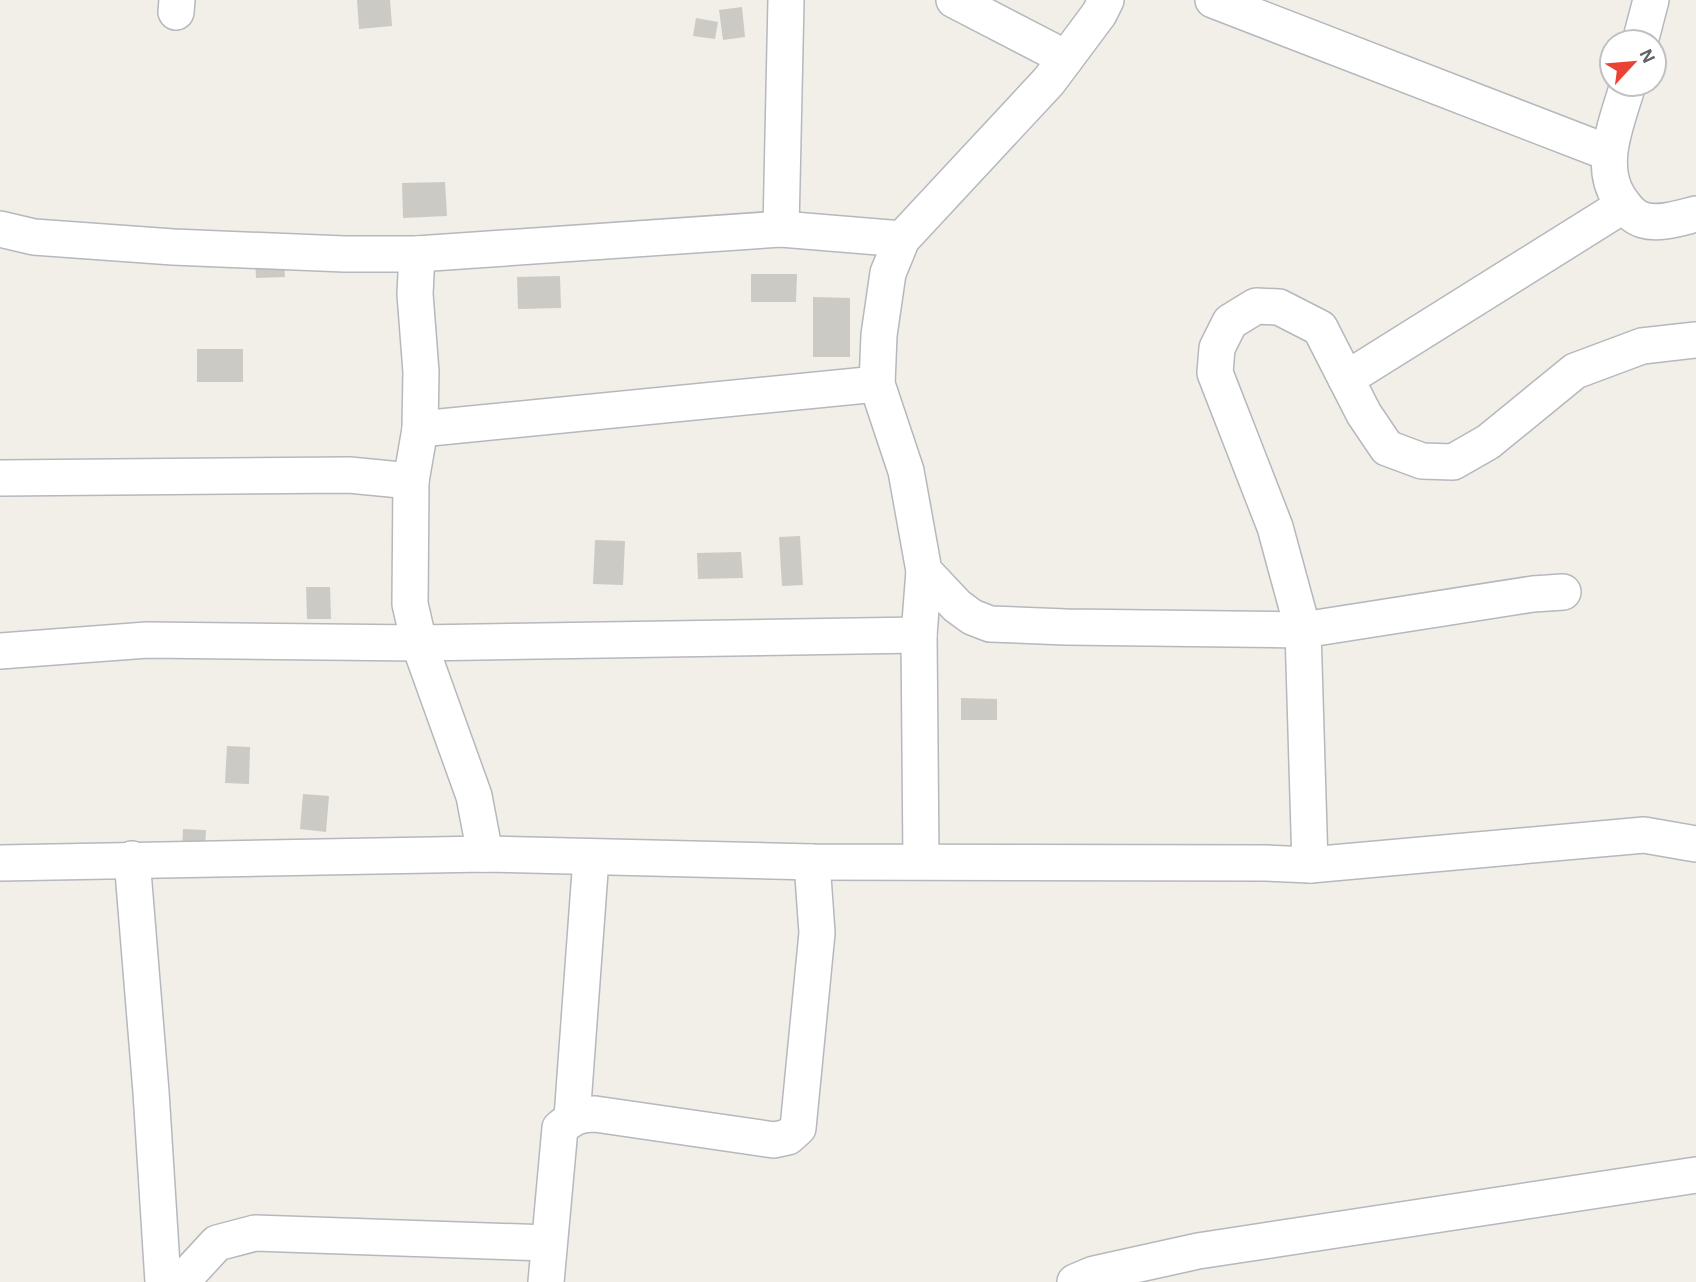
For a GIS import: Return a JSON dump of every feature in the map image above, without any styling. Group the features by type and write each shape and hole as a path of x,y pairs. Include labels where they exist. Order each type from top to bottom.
{"street":[{"path":"781,229 786,0"},
{"path":"954,0 1066,58"},
{"path":"921,861 919,635 924,571 906,471 877,384 879,335 888,273 902,239 1049,81 1099,14 1106,0"},
{"path":"1213,0 1609,153"},
{"path":"1644,28 1651,0"},
{"path":"1624,98 1609,153 1611,186 1624,205 1643,220 1663,221 1696,214"},
{"path":"1346,379 1624,205"},
{"path":"0,229 34,237 173,247 344,254 417,254 781,229 902,239"},
{"path":"417,254 415,294 421,372 419,429 411,481 410,604 419,643 474,796 485,854"},
{"path":"1310,865 1303,630 1275,527 1215,373 1217,348 1230,322 1256,306 1279,307 1320,328 1364,414 1387,448 1422,461 1453,462 1488,442 1575,372 1642,346 1696,340"},
{"path":"419,429 877,384"},
{"path":"0,478 349,475 411,481"},
{"path":"924,571 957,606 972,617 990,624 1066,627 1303,630 1533,594 1563,593"},
{"path":"0,651 147,640 419,643 919,635"},
{"path":"0,863 485,854 811,862 1310,865 1644,835 1696,844"},
{"path":"572,1118 591,858"},
{"path":"132,859 163,1282"},
{"path":"545,1282 560,1128 572,1118 595,1114 774,1140 788,1137 798,1128 817,933 811,862"},
{"path":"1075,1282 1094,1273 1198,1251 1696,1175"},
{"path":"181,1282 217,1243 255,1233 548,1242"}],"building":[{"path":"357,0 390,0 392,26 359,29"},
{"path":"742,7 745,37 723,40 719,10"},
{"path":"696,18 718,22 715,39 693,36"},
{"path":"445,182 447,216 403,218 402,183"},
{"path":"284,257 285,277 256,278 255,258"},
{"path":"751,274 797,274 796,302 751,302"},
{"path":"560,276 561,308 518,309 517,277"},
{"path":"813,297 850,298 850,357 813,357"},
{"path":"197,349 243,349 243,382 197,382"},
{"path":"800,536 803,585 782,586 779,537"},
{"path":"595,540 625,541 623,585 593,584"},
{"path":"741,552 743,578 698,579 697,553"},
{"path":"306,587 330,587 331,619 307,619"},
{"path":"961,698 997,699 997,720 961,720"},
{"path":"227,746 250,747 249,784 225,783"},
{"path":"303,794 329,796 326,832 300,829"},
{"path":"183,829 206,830 205,852 182,851"}]}
